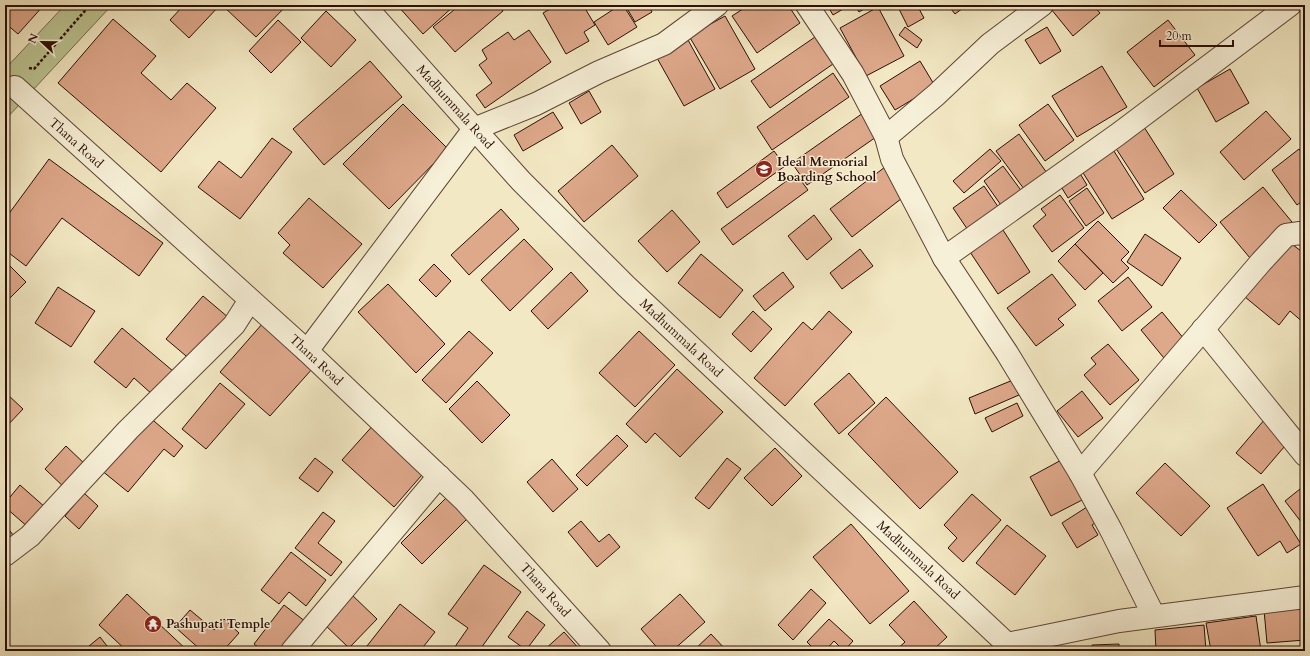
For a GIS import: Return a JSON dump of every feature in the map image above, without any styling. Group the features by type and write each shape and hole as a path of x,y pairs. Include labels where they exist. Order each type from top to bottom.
{"street":[{"name":"Madhummala Road","path":"364,5 521,181 626,286 1012,649"},
{"path":"307,351 474,129 536,104 598,72 664,44 716,5"},
{"path":"807,5 853,74 886,137 892,159 944,258 1008,353 1080,473 1111,530 1154,616"},
{"path":"886,137 936,95 990,44 1042,5"},
{"path":"944,258 1117,135 1290,5"},
{"name":"Thana Road","path":"15,87 307,351 464,500 600,651"},
{"path":"1080,473 1261,262 1286,236 1300,233 1305,235"},
{"path":"5,555 30,536 128,430 234,325 250,300"},
{"path":"1203,329 1302,443"},
{"path":"292,651 439,476"},
{"path":"1012,649 1119,621 1305,597"}],"path":[{"path":"15,87 13,80 16,74 22,68 34,69 90,5"}],"green space":[{"path":"65,5 112,5 5,120 5,69"}],"building":[{"path":"5,5 44,5 18,34 5,23"},
{"path":"184,5 220,5 189,38 170,20"},
{"path":"287,5 256,37 223,6"},
{"path":"397,5 455,5 423,34"},
{"path":"460,5 499,5 503,11 455,52 433,27"},
{"path":"557,5 583,5 595,25 584,32 589,41 566,54 543,13"},
{"path":"620,5 623,5 637,27 608,45 594,22"},
{"path":"625,5 648,5 652,12 635,22"},
{"path":"749,5 788,5 800,23 757,53 732,16"},
{"path":"827,5 850,5 833,15"},
{"path":"855,5 871,5 859,12"},
{"path":"897,5 917,5 924,18 908,27"},
{"path":"948,5 967,5 955,14"},
{"path":"1056,5 1093,5 1100,13 1073,36 1051,9"},
{"path":"878,7 904,56 866,76 840,28"},
{"path":"326,11 356,40 331,67 301,38"},
{"path":"725,16 755,69 720,89 689,36"},
{"path":"113,19 156,56 141,73 171,100 187,83 216,108 161,172 58,83"},
{"path":"278,20 301,42 271,73 249,51"},
{"path":"1168,20 1195,55 1154,87 1127,52"},
{"path":"905,27 922,40 917,48 899,35"},
{"path":"1047,27 1061,51 1040,64 1025,40"},
{"path":"529,30 551,62 485,108 476,95 492,83 479,65 487,59 482,50 508,32 514,40"},
{"path":"815,37 833,64 770,108 751,81"},
{"path":"688,40 715,89 684,106 657,58"},
{"path":"370,61 402,97 324,165 293,129"},
{"path":"920,61 935,86 895,110 880,86"},
{"path":"1102,66 1127,107 1077,137 1052,96"},
{"path":"1230,69 1249,103 1216,122 1197,88"},
{"path":"833,73 849,97 772,150 757,127"},
{"path":"589,91 601,112 581,124 569,103"},
{"path":"403,104 448,149 389,209 343,164"},
{"path":"1048,104 1074,140 1045,161 1019,125"},
{"path":"1266,111 1291,139 1244,180 1220,152"},
{"path":"553,112 563,128 523,151 514,135"},
{"path":"863,113 879,135 807,185 792,163"},
{"path":"1144,127 1174,174 1145,193 1115,147"},
{"path":"1019,134 1047,173 1024,189 996,151"},
{"path":"272,138 292,152 240,219 198,187 219,161 241,178"},
{"path":"612,145 638,176 584,222 558,191"},
{"path":"1112,148 1144,199 1112,219 1080,168"},
{"path":"990,149 1001,161 964,193 953,181"},
{"path":"1299,149 1305,157 1305,199 1297,205 1272,170"},
{"path":"774,151 785,166 727,208 717,193"},
{"path":"49,159 163,243 139,276 62,218 26,266 5,250 5,219"},
{"path":"1003,166 1023,193 1003,208 984,181"},
{"path":"885,167 906,195 852,237 830,209"},
{"path":"1076,167 1087,185 1068,198 1057,180"},
{"path":"796,174 808,190 733,245 721,229"},
{"path":"984,186 1001,211 970,233 953,208"},
{"path":"1263,187 1292,222 1250,258 1220,222"},
{"path":"1087,188 1104,213 1086,226 1069,201"},
{"path":"1181,190 1217,225 1199,243 1163,208"},
{"path":"1060,195 1084,228 1052,252 1033,226 1046,215 1041,209"},
{"path":"309,198 362,244 323,288 283,253 290,245 278,233"},
{"path":"501,209 519,229 469,275 451,255"},
{"path":"672,210 700,242 667,272 638,241"},
{"path":"814,215 832,239 807,260 788,236"},
{"path":"1098,221 1129,252 1121,260 1129,268 1113,283 1075,244"},
{"path":"1003,230 1030,272 998,294 970,252"},
{"path":"1145,234 1181,258 1162,286 1127,262"},
{"path":"524,239 553,269 510,311 481,280"},
{"path":"1289,242 1305,254 1305,324 1290,311 1279,325 1245,297"},
{"path":"1075,244 1103,273 1085,290 1058,261"},
{"path":"860,249 873,266 842,289 830,273"},
{"path":"701,254 743,290 720,318 678,283"},
{"path":"5,261 26,282 5,303"},
{"path":"434,264 451,281 436,297 419,280"},
{"path":"571,272 588,291 548,329 531,311"},
{"path":"783,272 794,287 765,311 753,296"},
{"path":"1052,274 1076,305 1058,319 1064,325 1036,346 1007,308"},
{"path":"1128,277 1152,307 1122,331 1098,301"},
{"path":"388,284 445,344 416,373 358,312"},
{"path":"58,287 95,311 71,347 35,323"},
{"path":"203,296 229,318 192,361 166,339"},
{"path":"753,311 772,329 751,352 732,334"},
{"path":"829,311 852,332 785,406 754,378 803,322 812,330"},
{"path":"1162,312 1189,345 1168,363 1141,330"},
{"path":"263,323 313,368 270,416 220,372"},
{"path":"122,328 173,371 153,395 134,378 126,388 94,362"},
{"path":"469,331 493,353 446,403 422,380"},
{"path":"639,331 675,365 635,407 599,373"},
{"path":"1108,344 1139,380 1110,405 1084,375 1096,364 1091,358"},
{"path":"677,369 723,412 680,457 655,433 646,443 626,424"},
{"path":"849,373 875,403 839,434 814,404"},
{"path":"1013,380 1019,395 975,414 969,398"},
{"path":"477,381 510,415 482,443 449,409"},
{"path":"220,383 245,404 206,449 182,429"},
{"path":"1082,391 1103,418 1078,437 1057,411"},
{"path":"7,394 23,409 5,428 5,396"},
{"path":"886,397 958,472 920,509 848,434"},
{"path":"1017,403 1023,416 992,432 985,418"},
{"path":"147,415 183,446 174,457 164,449 128,492 101,470"},
{"path":"1265,419 1290,440 1261,474 1236,453"},
{"path":"376,422 428,468 394,507 342,460"},
{"path":"617,435 628,446 587,486 576,475"},
{"path":"66,446 88,467 67,490 45,469"},
{"path":"775,448 802,476 772,506 744,478"},
{"path":"315,458 333,472 318,492 299,478"},
{"path":"727,458 741,469 709,509 695,498"},
{"path":"1065,458 1086,498 1051,516 1030,477"},
{"path":"552,459 578,489 553,512 527,482"},
{"path":"1165,463 1210,506 1181,536 1136,493"},
{"path":"1263,484 1301,544 1287,553 1280,541 1258,556 1227,508"},
{"path":"20,485 46,508 29,528 5,507 5,503"},
{"path":"1305,485 1305,527 1285,501"},
{"path":"84,493 98,506 79,529 65,516"},
{"path":"972,494 1001,520 963,562 948,548 957,538 944,525"},
{"path":"449,495 470,516 422,564 401,543"},
{"path":"1090,505 1100,520 1092,525 1098,535 1077,548 1062,523"},
{"path":"323,512 335,521 318,543 342,562 331,576 295,548"},
{"path":"581,521 599,542 609,534 620,547 597,567 568,532"},
{"path":"851,524 909,591 870,624 813,557"},
{"path":"5,525 14,536 5,544"},
{"path":"1007,525 1046,556 1015,595 976,563"},
{"path":"291,552 326,580 306,606 289,592 279,604 261,590"},
{"path":"484,565 521,592 479,651 452,651 468,628 448,614"},
{"path":"811,589 826,603 793,640 778,625"},
{"path":"127,594 188,651 127,651 99,625"},
{"path":"351,594 377,619 349,648 323,623"},
{"path":"680,594 705,622 672,651 660,651 641,629"},
{"path":"914,601 947,637 932,651 895,651 905,642 889,625"},
{"path":"400,604 435,632 420,651 373,651 367,646"},
{"path":"284,605 306,622 283,651 263,651 254,644"},
{"path":"1305,606 1305,640 1267,643 1264,610"},
{"path":"190,610 214,630 224,619 239,633 223,651 202,651 175,627"},
{"path":"527,611 545,625 526,650 508,637"},
{"path":"1256,616 1261,651 1211,651 1206,623"},
{"path":"829,619 853,641 844,651 834,641 825,651 816,651 807,642"},
{"path":"1204,625 1206,651 1156,651 1155,630"},
{"path":"564,632 581,651 543,651"},
{"path":"711,634 727,651 693,651"},
{"path":"100,637 111,651 83,651"},
{"path":"1119,644 1119,651 1092,651 1092,645"}],"place":[{"name":"Ideal Memorial Boarding School","path":"764,169"},
{"name":"Pashupati Temple","path":"153,624"}]}
